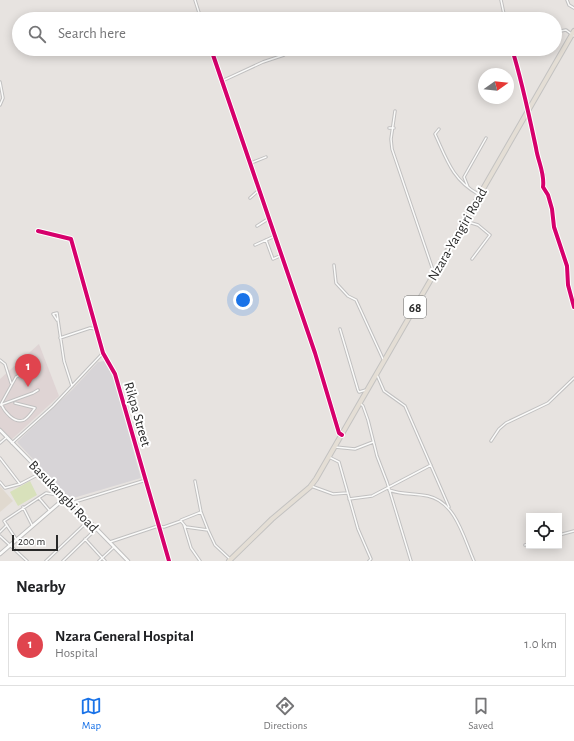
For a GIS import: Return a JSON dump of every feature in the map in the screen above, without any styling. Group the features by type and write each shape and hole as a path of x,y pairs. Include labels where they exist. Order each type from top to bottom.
{"main road":[{"name":"Nzara-Yangiri Road","path":"562,54 574,34"},
{"name":"Nzara-Yangiri Road","path":"230,560 272,519 311,486 561,56"}],"street":[{"path":"195,0 199,12"},
{"path":"501,0 504,12"},
{"path":"567,0 568,5 574,8"},
{"path":"562,30 574,34"},
{"path":"214,56 244,149 251,163 268,219 282,255 315,353 339,433 342,435"},
{"path":"222,80 263,62 281,56"},
{"path":"514,56 537,154 544,175 543,187 548,195 552,208 554,228 567,266 566,272 574,306"},
{"path":"0,82 3,98 0,105"},
{"path":"395,111 394,128 391,140 392,149 434,274"},
{"path":"389,128 394,128"},
{"path":"439,129 435,134 447,163 454,174 468,187 480,195"},
{"path":"468,187 464,177 486,138"},
{"path":"251,163 266,157"},
{"path":"250,198 259,190"},
{"path":"257,226 268,219"},
{"path":"465,221 478,225 490,235 472,259"},
{"name":"Rikpa Street","path":"38,231 71,239 103,353 115,374 169,561"},
{"path":"254,245 275,236"},
{"path":"266,240 273,259 282,255"},
{"path":"334,265 336,282 348,296 356,300 385,360"},
{"path":"570,291 574,290"},
{"path":"57,320 64,361 72,387"},
{"path":"60,338 90,328 96,328"},
{"path":"340,329 358,390 359,392 368,390"},
{"path":"12,443 72,387 103,353"},
{"path":"0,360 5,364 12,383"},
{"path":"1,404 16,377 25,372"},
{"path":"376,375 386,393 405,406 474,561"},
{"path":"491,441 499,429 506,423 548,403 574,378"},
{"path":"1,404 38,390"},
{"path":"1,404 3,409 11,417 19,421 24,420 35,408 15,403"},
{"path":"360,403 363,406 411,561"},
{"name":"Basukangbi Road","path":"0,430 128,561"},
{"path":"0,443 7,437"},
{"path":"335,447 355,448 373,442"},
{"path":"329,457 339,462 358,529 371,560 369,561"},
{"path":"0,458 20,484"},
{"path":"350,499 372,496 389,489 431,465"},
{"path":"0,482 5,488 20,484 41,473"},
{"path":"71,503 146,480"},
{"path":"195,481 201,512 208,530 215,545 230,560"},
{"path":"311,486 333,494 348,490"},
{"path":"389,489 399,494 429,496 449,507"},
{"path":"344,492 348,494"},
{"path":"16,540 4,521 46,493 64,497"},
{"path":"0,554 64,497"},
{"path":"39,498 50,511"},
{"path":"23,507 32,526"},
{"path":"110,542 158,526 164,527 181,522 181,520 201,512"},
{"path":"46,561 89,521"},
{"path":"181,522 186,527 208,530"},
{"path":"0,532 7,525"},
{"path":"184,525 191,548 200,561"},
{"path":"62,561 96,529"},
{"path":"562,534 574,531"},
{"path":"0,536 27,561"},
{"path":"85,539 105,561"},
{"path":"99,561 114,547"}],"shaded area":[{"path":"39,344 59,396 11,440 0,429 0,379"},
{"path":"104,361 113,377 141,478 70,499 17,442 72,390 98,362"},
{"path":"0,486 13,501 0,512"}],"green space":[{"path":"30,481 37,495 18,506 10,492"}],"cycle path":[{"path":"213,56 315,353 339,433 342,435"},
{"path":"514,56 542,172 543,187 548,195 552,209 554,227 567,266 568,285 574,307"},
{"path":"38,231 71,239 103,353 115,374 169,561"}],"place":[{"name":"Nzara General Hospital","path":"28,387"}]}
